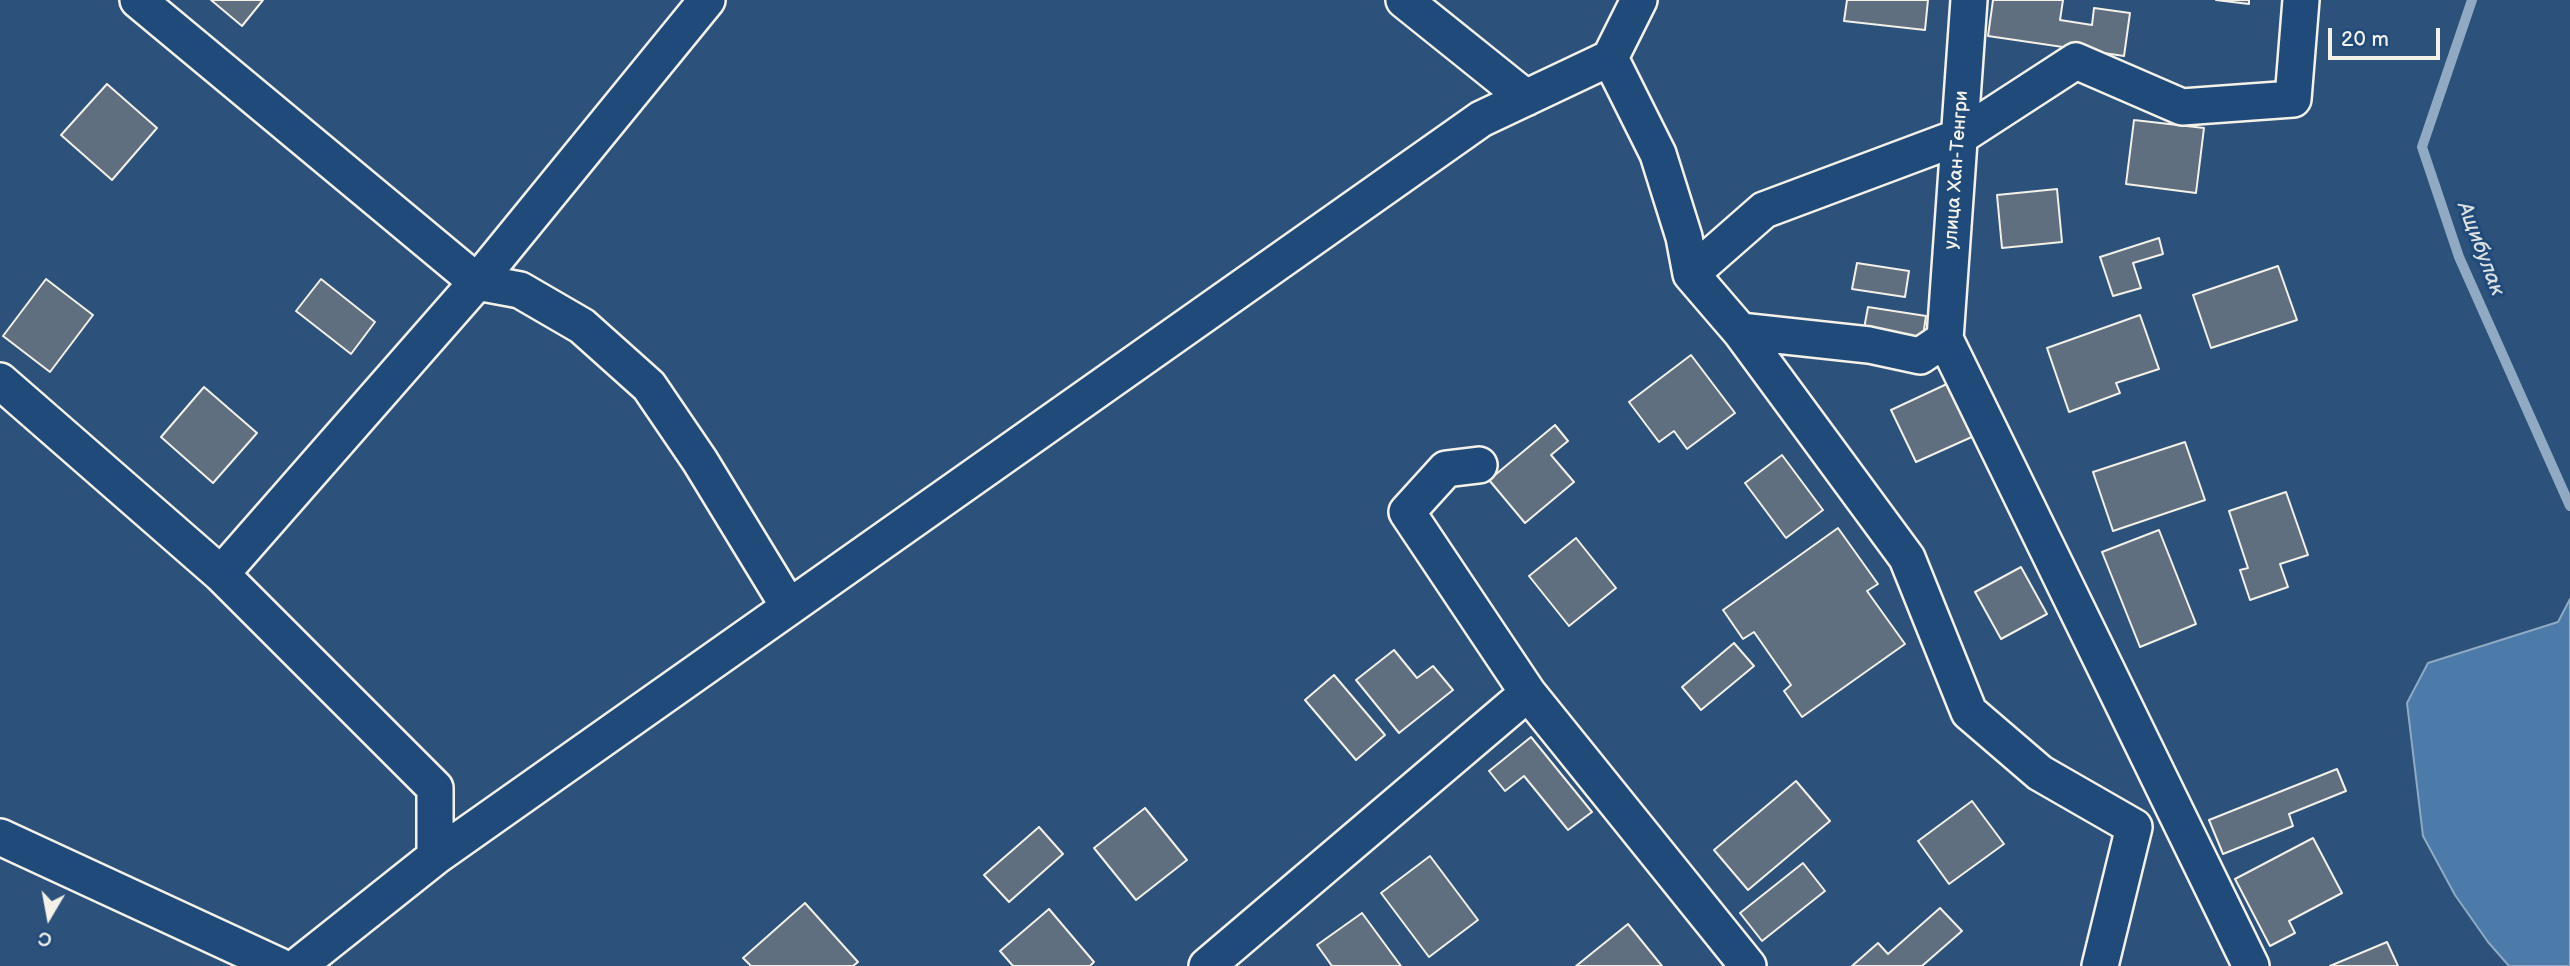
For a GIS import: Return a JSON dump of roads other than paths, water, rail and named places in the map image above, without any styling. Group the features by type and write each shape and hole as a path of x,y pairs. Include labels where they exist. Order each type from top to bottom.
{"street":[{"path":"138,0 477,282 520,290 582,326 649,386 700,461 789,607"},
{"path":"221,574 477,282 707,0"},
{"path":"1404,0 1525,98"},
{"path":"298,966 435,857 1481,120 1610,58 1639,0"},
{"name":"улица Хан-Тенгри","path":"1945,339 1969,0"},
{"path":"1691,274 1764,210 1959,137 2077,61 2182,107 2293,99 2301,0"},
{"path":"1610,58 1658,154 1684,237 1691,274 1740,331 1907,558 1969,712 2040,773 2134,827 2100,966"},
{"path":"1740,331 1869,345 1920,356 1945,339 2251,966"},
{"path":"0,381 221,574 435,788 435,857"},
{"path":"1479,465 1446,469 1406,512 1528,693 1748,966"},
{"path":"1207,966 1528,693"},
{"path":"0,837 279,966"}],"water":[{"path":"2570,599 2570,966 2509,966 2488,942 2455,895 2423,836 2407,703 2428,663 2558,622"}],"waterway":[{"name":"Ащибулак","path":"2472,0 2422,147 2459,257 2570,506"}]}
